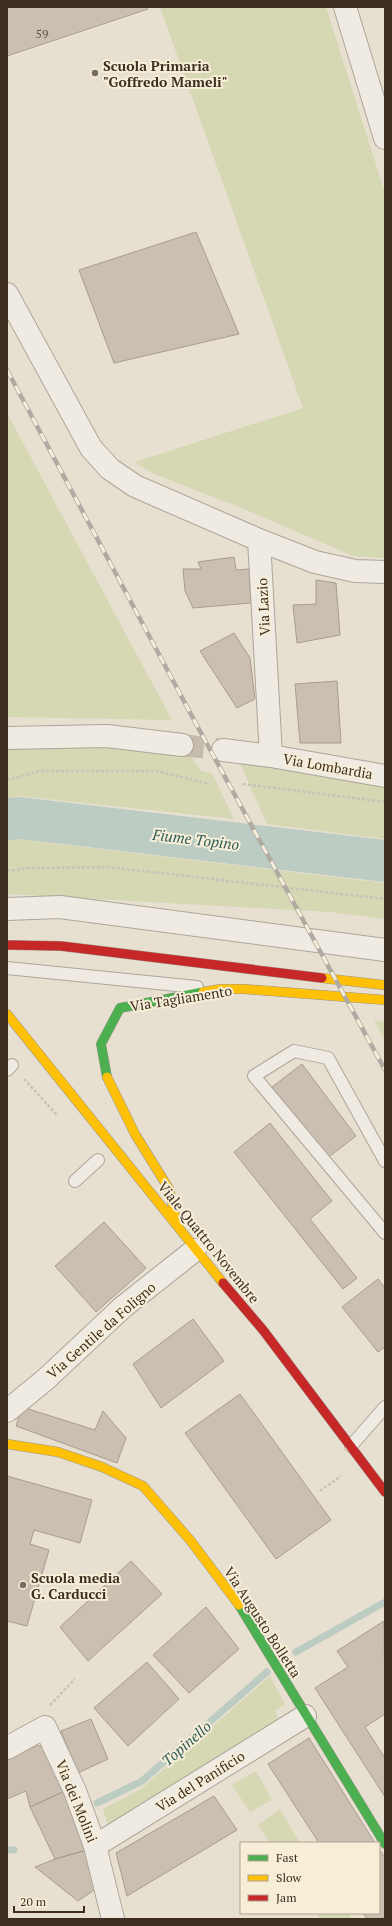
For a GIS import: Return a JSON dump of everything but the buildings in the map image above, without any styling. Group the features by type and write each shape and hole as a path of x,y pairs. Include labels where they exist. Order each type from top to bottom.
{"main road":[{"name":"Via Tagliamento","path":"7,945 61,946 257,971 385,985"},
{"name":"Via Tagliamento","path":"178,1225 169,1189 135,1134 107,1078 101,1044 120,1008 221,990 244,989 385,1000"},
{"name":"Viale Quattro Novembre","path":"7,1014 178,1225 195,1250 263,1330 385,1492"},
{"name":"Via Augusto Bolletta","path":"7,1444 58,1452 102,1467 143,1486 190,1540 235,1598 305,1716 385,1844"}],"street":[{"path":"345,7 385,138"},
{"path":"7,294 91,448 110,469 135,486 259,540 315,562 355,571 385,572"},
{"name":"Via Lazio","path":"259,540 271,756"},
{"path":"7,738 107,736 182,745"},
{"path":"223,750 271,756"},
{"name":"Via Lombardia","path":"271,756 385,776"},
{"path":"7,909 60,906 385,950"},
{"name":"Via Gentile da Foligno","path":"7,1411 59,1367 123,1307 195,1250"},
{"name":"Via del Panificio","path":"96,1846 305,1716"},
{"name":"Via dei Molini","path":"36,1731 45,1727 75,1791 96,1846 112,1919"},
{"path":"7,1748 36,1731"}],"lane":[{"path":"7,968 221,990"},
{"path":"385,1162 328,1058 294,1051 254,1076 385,1233"},
{"path":"75,1181 98,1160"},
{"path":"351,1446 385,1407"}],"path":[{"path":"7,780 41,771 157,771 210,784"},
{"path":"243,784 385,802"},
{"path":"7,871 30,868 108,867 385,899"},
{"path":"320,1491 341,1476"},
{"path":"36,1731 42,1714 75,1679"}],"green space":[{"path":"160,7 326,7 385,193 385,558 353,556 242,508 154,474 135,462 303,408"},
{"path":"7,413 172,720 7,717"},
{"path":"118,745 191,756 201,771 212,773 234,819 19,796 7,798 7,748"},
{"path":"238,759 385,784 385,839 267,824"},
{"path":"7,838 385,883 385,919 330,912 7,894"},
{"path":"374,1020 385,1022 385,1041"},
{"path":"270,1676 285,1704 275,1711 281,1723 109,1828 103,1809 141,1789"},
{"path":"256,1771 272,1800 250,1812 232,1785"},
{"path":"280,1809 299,1842 269,1842 258,1825"},
{"path":"317,1914 349,1914 352,1919 320,1919"}],"waterway":[{"name":"Fiume Topino","path":"7,819 20,818 385,861"},
{"name":"Topinello","path":"296,1652 385,1602"},
{"name":"Topinello","path":"97,1803 142,1781 267,1672"},
{"name":"Topinello","path":"7,1850 14,1850"}],"tunnel":[{"path":"182,745 223,750"}],"railway":[{"path":"7,370 201,733 385,1070"}],"traffic: fast":[{"path":"107,1077 101,1044 120,1008 203,992"},
{"path":"239,1605 385,1844"}],"traffic: slow":[{"path":"322,978 384,985"},
{"path":"203,992 221,989 244,989 385,1000"},
{"path":"7,1014 223,1283"},
{"path":"107,1077 135,1134 169,1189 176,1220"},
{"path":"7,1444 58,1452 102,1467 143,1486 190,1540 239,1605"}],"traffic: jam":[{"path":"7,945 61,946 322,978"},
{"path":"223,1283 263,1330 385,1492"}],"place":[{"name":"Scuola Primaria \"Goffredo Mameli\"","path":"95,73"},
{"name":"Scuola media G. Carducci","path":"23,1585"}]}
